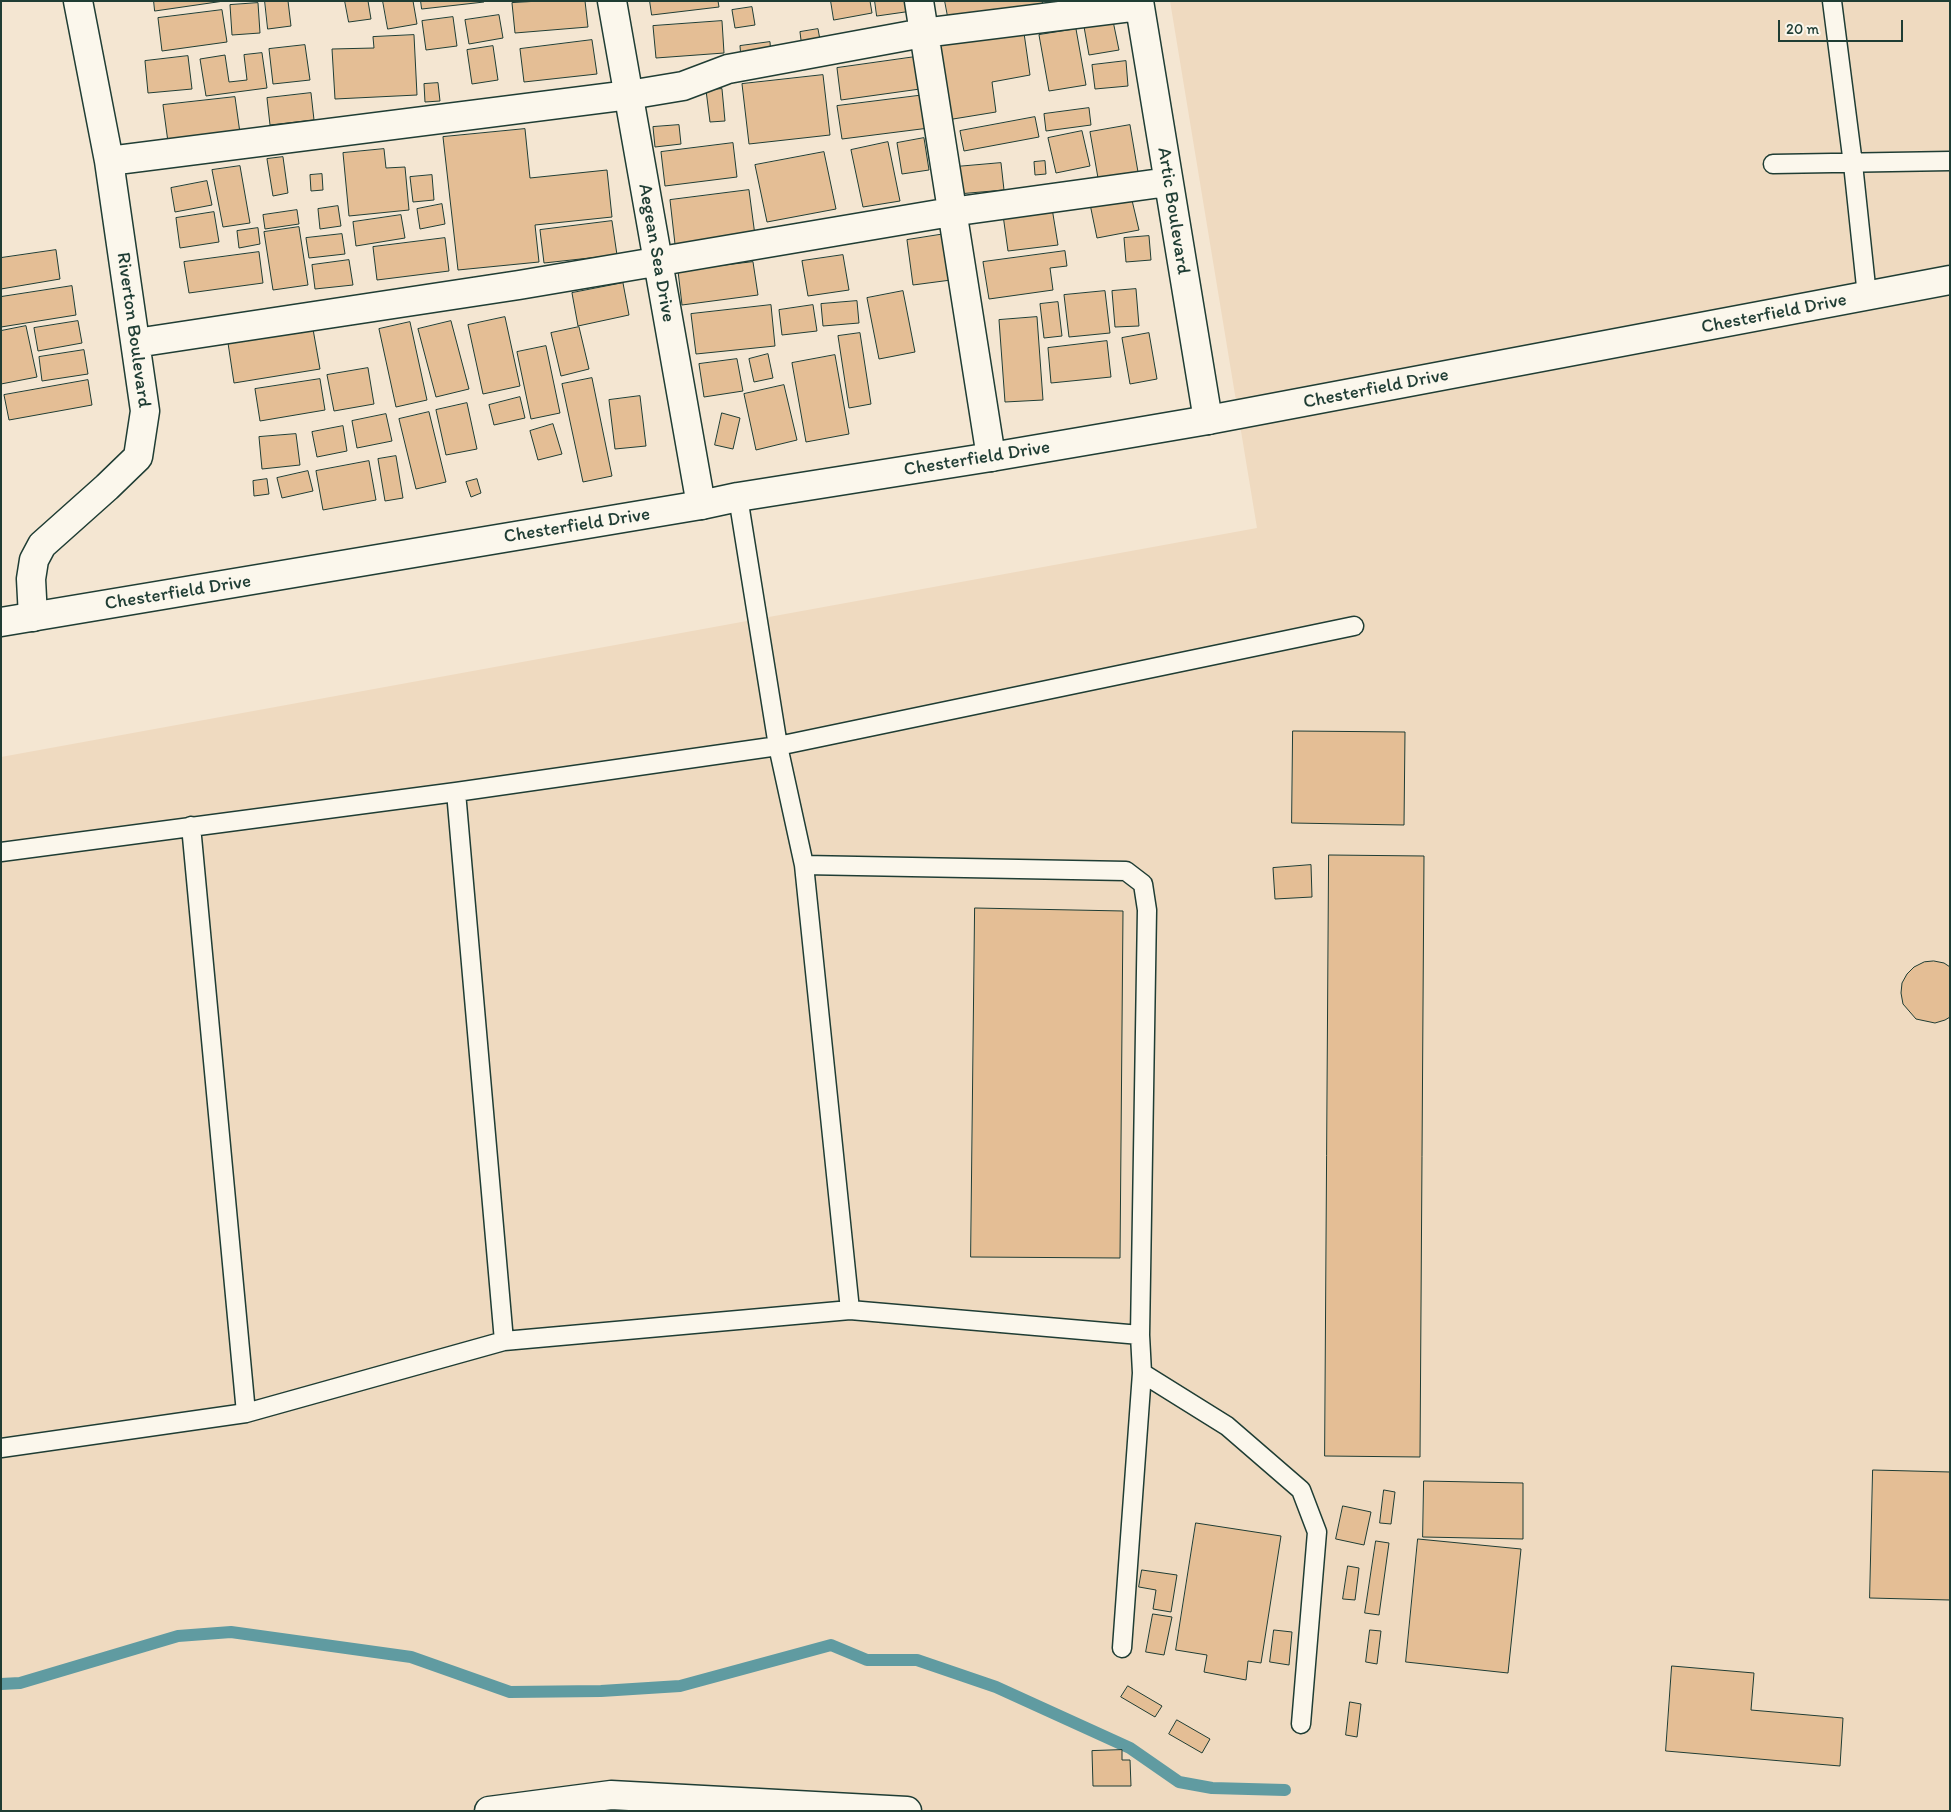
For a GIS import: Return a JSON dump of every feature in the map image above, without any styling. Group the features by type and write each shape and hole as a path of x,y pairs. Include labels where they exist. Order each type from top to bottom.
{"street":[{"name":"Riverton Boulevard","path":"33,617 31,579 34,560 42,544 108,487 138,457 145,411 109,161 78,1"},
{"name":"Aegean Sea Drive","path":"612,1 701,505"},
{"path":"919,1 990,457"},
{"path":"109,161 629,95 683,86 728,69 923,33 1139,4"},
{"name":"Artic Boulevard","path":"1139,4 1208,420"},
{"path":"136,343 519,286 951,212 1168,182"},
{"name":"Chesterfield Drive","path":"1,622 701,505 738,497 1208,420 1950,280"},
{"path":"489,1811 610,1803 907,1811"}],"lane":[{"path":"1832,1 1853,164 1867,296"},
{"path":"1773,164 1950,161"},
{"path":"738,497 778,746 804,865 850,1310"},
{"path":"1,852 456,792 778,746 1354,626"},
{"path":"456,792 504,1341"},
{"path":"191,826 246,1412"},
{"path":"804,865 1126,871 1143,884 1147,910 1140,1335 1142,1373 1122,1648"},
{"path":"1,1448 246,1412 504,1341 850,1310 1140,1335"},
{"path":"1142,1373 1227,1426 1301,1490 1317,1532 1301,1724"}],"shaded area":[{"path":"1170,1 1950,1 1950,1811 1,1811 1,757 1257,528"}],"building":[{"path":"154,1 224,1 155,11"},
{"path":"265,1 288,1 291,26 268,29"},
{"path":"345,1 368,1 371,19 349,22"},
{"path":"383,1 413,1 417,24 388,29"},
{"path":"421,1 484,1 484,2 422,9"},
{"path":"585,1 588,27 515,33 512,3"},
{"path":"650,1 718,1 719,7 652,15"},
{"path":"831,1 870,1 872,13 834,20"},
{"path":"875,1 911,1 912,11 877,16"},
{"path":"945,1 1042,1 1043,5 949,22"},
{"path":"258,3 260,33 232,35 230,5"},
{"path":"752,7 755,25 735,28 732,10"},
{"path":"222,10 227,42 162,51 158,18"},
{"path":"499,15 503,38 469,44 465,20"},
{"path":"1112,16 1119,50 1089,55 1083,21"},
{"path":"453,17 457,46 426,50 422,21"},
{"path":"722,21 724,53 656,58 653,26"},
{"path":"818,29 821,45 802,48 800,32"},
{"path":"1076,29 1086,85 1049,91 1039,35"},
{"path":"1024,33 1030,75 992,82 996,112 947,120 936,46"},
{"path":"414,35 417,95 335,99 332,49 374,48 373,37"},
{"path":"592,40 597,74 524,82 520,49"},
{"path":"770,42 771,55 741,58 740,46"},
{"path":"305,45 310,80 273,84 269,49"},
{"path":"493,46 498,80 472,84 467,50"},
{"path":"262,53 267,88 206,96 200,59 225,55 229,82 247,80 244,55"},
{"path":"188,56 192,89 148,93 145,61"},
{"path":"915,57 920,89 841,100 837,68"},
{"path":"1126,61 1128,86 1095,89 1092,65"},
{"path":"823,75 830,135 749,144 742,84"},
{"path":"438,83 440,101 425,102 424,84"},
{"path":"722,89 725,121 710,122 706,90"},
{"path":"311,93 314,120 270,125 267,98"},
{"path":"925,95 929,128 842,139 837,106"},
{"path":"235,97 240,133 168,142 163,105"},
{"path":"1089,108 1091,125 1046,131 1044,114"},
{"path":"1035,117 1039,137 964,151 960,131"},
{"path":"679,125 681,144 655,147 653,127"},
{"path":"1130,125 1138,172 1098,178 1090,132"},
{"path":"525,129 530,178 607,170 612,217 535,225 539,262 458,270 443,137"},
{"path":"1082,131 1090,166 1056,173 1048,138"},
{"path":"924,138 929,170 902,174 897,143"},
{"path":"888,142 900,201 863,207 851,150"},
{"path":"733,143 737,177 665,186 661,152"},
{"path":"384,149 386,168 405,167 409,210 349,216 343,153"},
{"path":"824,152 836,209 767,222 755,165"},
{"path":"283,157 288,193 273,196 267,159"},
{"path":"1045,161 1046,174 1035,175 1034,162"},
{"path":"1001,163 1004,190 958,194 955,167"},
{"path":"240,166 250,223 223,227 212,170"},
{"path":"322,174 323,190 311,191 310,175"},
{"path":"432,175 434,200 413,202 410,177"},
{"path":"207,181 212,205 175,212 171,188"},
{"path":"749,190 756,243 676,253 670,200"},
{"path":"1131,196 1139,230 1097,238 1090,204"},
{"path":"442,204 445,224 420,229 417,209"},
{"path":"338,206 341,226 320,229 318,209"},
{"path":"1052,208 1058,245 1008,251 1003,215"},
{"path":"297,210 299,224 265,229 263,215"},
{"path":"214,212 219,242 180,248 176,218"},
{"path":"401,215 405,238 356,246 353,222"},
{"path":"612,221 617,255 544,263 540,230"},
{"path":"299,227 308,285 273,290 264,232"},
{"path":"258,228 260,244 239,248 237,231"},
{"path":"342,234 345,254 309,258 306,238"},
{"path":"945,234 951,280 913,285 907,240"},
{"path":"1149,236 1151,260 1126,262 1124,238"},
{"path":"445,238 449,271 377,280 373,247"},
{"path":"56,250 60,279 1,289 1,258"},
{"path":"1065,251 1067,266 1050,268 1053,290 989,299 983,262"},
{"path":"259,252 263,283 189,293 184,262"},
{"path":"843,255 849,290 808,296 802,261"},
{"path":"349,260 353,285 315,289 312,265"},
{"path":"753,262 758,295 682,305 678,271"},
{"path":"623,283 629,315 578,326 572,293"},
{"path":"72,286 76,315 1,327 1,297"},
{"path":"1136,289 1139,326 1115,327 1112,291"},
{"path":"903,291 915,352 879,359 867,298"},
{"path":"1105,291 1110,333 1069,337 1064,295"},
{"path":"857,301 859,323 823,326 821,304"},
{"path":"1058,302 1062,336 1044,338 1040,304"},
{"path":"771,305 775,346 696,354 691,314"},
{"path":"813,305 817,331 782,335 779,310"},
{"path":"505,317 520,386 483,394 468,325"},
{"path":"1037,317 1043,400 1005,402 999,320"},
{"path":"78,321 82,343 38,351 34,328"},
{"path":"451,321 469,389 436,397 418,329"},
{"path":"410,322 427,400 396,407 379,329"},
{"path":"26,326 37,377 1,384 1,331"},
{"path":"579,327 589,369 561,376 551,333"},
{"path":"313,329 320,369 234,383 228,343"},
{"path":"860,333 871,404 849,408 838,336"},
{"path":"1149,333 1157,379 1130,384 1122,338"},
{"path":"1107,341 1111,377 1051,383 1048,348"},
{"path":"546,346 560,413 531,419 517,352"},
{"path":"84,350 88,374 42,381 39,357"},
{"path":"768,354 773,378 754,382 749,359"},
{"path":"835,355 849,434 806,442 792,363"},
{"path":"737,359 743,391 704,397 699,364"},
{"path":"368,368 374,404 334,411 327,375"},
{"path":"592,378 612,476 583,482 562,384"},
{"path":"320,379 325,410 260,421 255,389"},
{"path":"88,380 92,405 9,420 4,395"},
{"path":"784,385 797,440 756,450 744,394"},
{"path":"640,396 646,446 615,449 609,400"},
{"path":"520,397 525,418 494,425 489,405"},
{"path":"467,403 477,449 446,455 436,410"},
{"path":"429,412 446,482 416,489 399,419"},
{"path":"722,413 740,418 733,449 715,445"},
{"path":"386,414 392,441 357,448 352,421"},
{"path":"553,424 562,454 538,460 530,431"},
{"path":"343,426 347,451 317,457 312,432"},
{"path":"296,434 300,465 262,469 259,437"},
{"path":"396,456 403,498 385,501 378,459"},
{"path":"369,461 376,500 323,510 316,471"},
{"path":"308,471 313,491 282,498 277,478"},
{"path":"267,479 269,494 254,496 253,481"},
{"path":"477,479 481,493 471,497 466,482"},
{"path":"1293,731 1405,732 1404,825 1292,823"},
{"path":"1329,855 1424,856 1420,1457 1325,1456"},
{"path":"1311,865 1312,897 1275,899 1273,868"},
{"path":"975,908 1123,911 1120,1258 971,1257"},
{"path":"1924,962 1944,963 1950,967 1950,1017 1935,1023 1916,1019 1903,1004 1901,993 1902,983 1914,967"},
{"path":"1873,1470 1950,1472 1950,1600 1870,1598"},
{"path":"1424,1481 1523,1483 1523,1539 1423,1537"},
{"path":"1384,1490 1395,1492 1391,1524 1380,1523"},
{"path":"1343,1506 1371,1512 1364,1545 1336,1539"},
{"path":"1196,1523 1281,1536 1261,1663 1248,1661 1246,1680 1204,1672 1207,1655 1176,1650"},
{"path":"1418,1539 1521,1549 1508,1673 1406,1662"},
{"path":"1376,1541 1389,1543 1379,1615 1365,1613"},
{"path":"1348,1566 1359,1568 1355,1600 1343,1599"},
{"path":"1142,1570 1177,1575 1171,1612 1153,1609 1156,1590 1139,1587"},
{"path":"1153,1614 1172,1617 1164,1655 1146,1652"},
{"path":"1274,1630 1292,1632 1289,1665 1270,1662"},
{"path":"1370,1630 1381,1631 1377,1664 1366,1662"},
{"path":"1672,1666 1754,1673 1751,1710 1843,1718 1840,1766 1666,1751"},
{"path":"1128,1686 1162,1706 1155,1717 1121,1697"},
{"path":"1350,1702 1361,1704 1357,1737 1346,1735"},
{"path":"1177,1720 1210,1739 1202,1753 1169,1734"},
{"path":"1122,1750 1122,1760 1130,1760 1131,1786 1093,1786 1092,1751"}],"waterway":[{"path":"1,1684 20,1683 178,1636 231,1632 411,1657 510,1692 601,1691 680,1686 831,1645 867,1660 917,1660 996,1687 1130,1748 1179,1782 1212,1788 1285,1790"}]}
